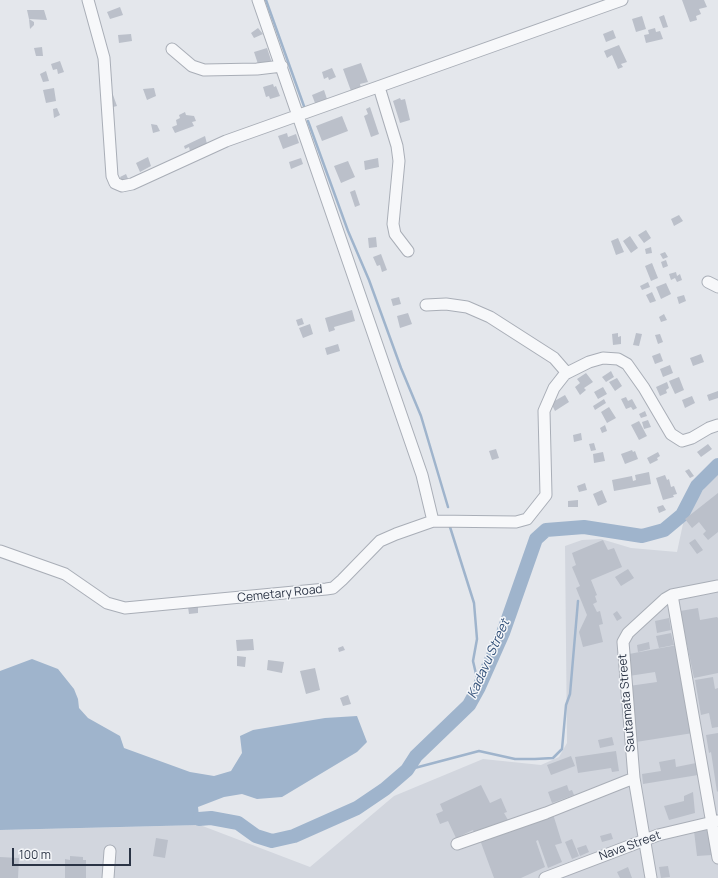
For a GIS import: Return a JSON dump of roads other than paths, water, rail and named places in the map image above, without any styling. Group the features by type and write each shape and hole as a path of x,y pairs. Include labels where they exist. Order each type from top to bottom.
{"street":[{"path":"88,0 104,58 112,173 117,184 122,186 132,184 226,141 622,0"},
{"path":"258,0 438,520"},
{"path":"172,49 192,66 204,70 257,69 282,66"},
{"path":"379,87 397,146 399,161 392,224 395,234 408,251"},
{"path":"426,305 446,304 467,307 490,317 554,358 567,373"},
{"name":"Cemetary Road","path":"0,551 65,574 107,603 125,608 333,588 380,541 438,520 516,522 527,519 537,508 546,494 544,411 554,388 567,373 589,362 603,358 618,359 627,364 640,382 671,434 682,441 692,438 708,428 718,425"},
{"name":"Sautamata Street","path":"651,878 634,778 623,642 628,633 660,603 672,595 718,586"},
{"path":"672,595 715,822 718,858"},
{"path":"457,844 546,813 634,778"},
{"name":"Nava Street","path":"545,878 644,839 715,822"},
{"path":"108,878 110,851"}],"water":[{"path":"32,659 58,669 74,689 78,699 79,708 88,718 120,736 124,748 190,772 214,776 231,771 242,753 240,736 253,730 325,718 357,716 367,742 357,752 282,797 257,799 242,794 224,797 198,807 200,825 0,830 0,671"}],"waterway":[{"path":"266,0 305,109"},
{"path":"308,121 348,231 369,280 401,368 421,416 448,507"},
{"name":"Kadavu Street","path":"199,819 211,818 238,823 256,836 272,841 294,836 357,808 385,789 407,770 416,756 469,705 479,687 503,633 536,539 546,530 584,527 642,536 664,530 682,515 697,486 718,465"},
{"path":"450,527 474,603 477,639 473,661 479,687"},
{"path":"407,770 479,751 515,759 553,758 562,749 566,705 570,694 578,601"}]}
